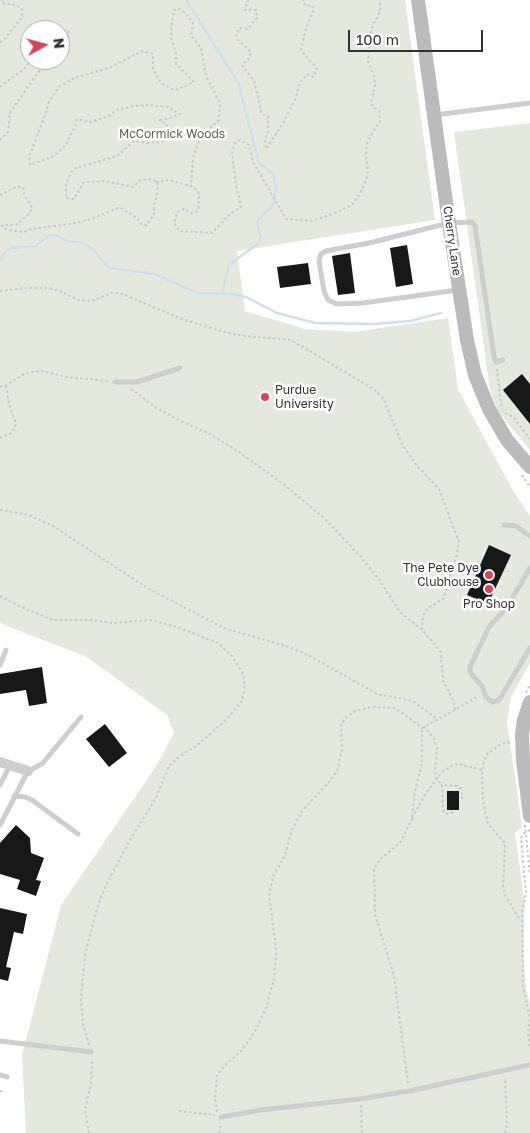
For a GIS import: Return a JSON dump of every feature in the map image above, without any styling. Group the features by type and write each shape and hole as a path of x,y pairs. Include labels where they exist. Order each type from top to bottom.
{"street":[{"name":"Cherry Lane","path":"418,0 459,290 475,375 489,409 507,440 530,467"},
{"path":"530,702 524,720 520,746 530,816"},
{"path":"5,763 28,771"}],"lane":[{"path":"434,115 530,103"},
{"path":"459,290 362,303 337,304 328,300 324,291 319,261 321,254 326,251 369,243 449,223 472,222 475,226 496,362 503,360"},
{"path":"115,382 137,382 180,368"},
{"path":"504,526 516,526 530,536"},
{"path":"530,568 507,607 489,627 470,668 470,672 482,686 486,697 492,702 499,700 530,648"},
{"path":"0,665 6,650"},
{"path":"0,825 28,771 42,764 81,717"},
{"path":"0,784 5,763"},
{"path":"14,796 32,800 78,834"},
{"path":"0,1041 91,1052"},
{"path":"221,1117 260,1110 360,1099 409,1091 530,1066"},
{"path":"0,1075 7,1078"}],"path":[{"path":"0,42 4,40 22,16 22,9 2,3 2,0"},
{"path":"249,0 245,10 256,10 257,18 248,29 240,28 236,34 238,40 251,52 248,60 242,65 254,81 262,114 268,116 268,132 265,139 266,149 282,125 296,97 300,83 307,74 313,77 317,69 301,50 306,28 314,9 311,6 306,6 303,0"},
{"path":"191,186 193,158 196,148 201,136 218,120 220,103 206,76 202,48 191,35 193,23 181,9 174,10 171,38 176,53 176,64 194,82 174,90 161,83 153,69 153,54 142,51 109,68 74,78 60,86 48,101 46,113 29,157 30,165 52,157 65,146 77,119 91,122 109,116 117,110 132,106 150,105 168,108 180,114 160,120 170,128 174,135 162,142 148,144 134,140 117,156 73,169 66,183 66,198 74,199 84,182 105,181 133,187 141,180 152,179 156,182 169,180 191,186 198,191 198,211 191,213 184,209 177,212 174,224 178,231 212,233 231,213 241,207 232,153 235,143 240,140 248,146 253,162 271,190 286,219 312,221 352,206 362,190 368,174 367,144 380,122 379,111 373,107 371,102 374,76 368,61 370,30 380,11 380,0"},
{"path":"0,87 22,70"},
{"path":"0,140 8,132 10,113 41,70"},
{"path":"0,196 16,187 23,187 24,194 32,208 29,214 16,225 2,226 5,229 15,231 23,232 31,229 71,224 91,219 118,208 137,218 142,225 147,225 154,214 158,184 156,182"},
{"path":"0,291 49,288 78,300 92,301 111,293 120,293 182,319 228,333 290,340 375,390 383,398 403,446 417,466 439,489 459,542 444,598 427,609 423,616 422,630"},
{"path":"496,362 502,409 507,415 513,417 530,439"},
{"path":"0,387 26,373 42,371 67,377 115,382 133,390 156,407 184,423 210,434 282,482 344,538 381,582 400,612 422,630 441,652 443,680 454,700 456,710"},
{"path":"0,438 12,433 16,424 9,404 6,385"},
{"path":"0,510 30,515 53,526 149,589 224,628 289,647 308,655 377,694 413,701 437,719"},
{"path":"0,596 21,608 53,620 88,620 113,623 150,620 177,627 218,643 232,656 243,674 245,689 242,701 227,719 188,752 176,758 168,768 156,798 130,840 105,887 96,912 86,951 81,1000 83,1023 91,1052 92,1077 85,1110 89,1133"},
{"path":"423,727 456,710 484,692"},
{"path":"179,1111 218,1115 215,1099 217,1076 224,1066 242,1050 256,1030 266,1008 274,980 276,955 269,896 273,877 285,855 292,830 302,811 329,782 337,770 342,750 341,725 345,718 355,711 371,707 394,708 423,727 434,739 437,748 435,772 437,779 442,785 443,810 445,813 450,814 453,812"},
{"path":"412,818 415,791 422,762 423,727"},
{"path":"520,746 501,744 487,754 482,770 486,817 491,830 503,840 506,847 504,894 518,917 522,919"},
{"path":"409,1091 394,976 375,914 374,869 380,859 400,843 426,793 442,772 453,765 459,764 482,770"},
{"path":"442,785 457,786 462,793 462,799"},
{"path":"530,830 523,834 521,838 526,893 522,912 523,986 530,1018 528,1032 530,1048"},
{"path":"505,1071 507,1124 505,1133"},
{"path":"0,1091 4,1092"},
{"path":"360,1099 362,1133"},
{"path":"219,1133 221,1117"}],"green space":[{"name":"Purdue University","path":"0,0 405,0 435,220 237,251 245,311 305,329 354,332 448,318 458,389 511,487 530,516 530,663 511,697 507,722 522,827 515,833 525,905 524,965 526,988 530,1004 530,1133 26,1133 22,1055 61,905 155,768 174,733 167,715 85,656 0,622"},
{"path":"530,123 530,450 498,411 490,390 454,132"}],"building":[{"path":"407,245 413,284 396,287 390,248"},
{"path":"350,253 355,293 338,295 332,256"},
{"path":"308,263 311,284 280,288 277,267"},
{"path":"522,374 530,384 530,424 503,390"},
{"name":"The Pete Dye Clubhouse","path":"489,545 511,555 488,604 467,595"},
{"path":"42,667 47,703 29,706 26,690 0,694 0,674"},
{"path":"105,724 127,753 109,767 86,739"},
{"path":"447,791 459,791 459,810 447,810"},
{"path":"16,825 30,838 31,853 44,858 36,880 41,881 36,896 17,889 20,880 0,874 0,843"},
{"path":"0,908 27,914 23,934 14,932 6,967 11,968 8,981 0,979"}],"waterway":[{"path":"186,0 238,82 259,163 273,173 276,188 274,204 259,219 257,224 261,237 259,243 230,264 222,294"},
{"path":"0,261 7,250 11,248 36,246 48,236 56,235 68,241 83,243 94,250 106,265 112,268 155,274 198,293 233,294 246,297 277,313 316,323 375,324 410,321 441,313"}],"place":[{"name":"Purdue University","path":"265,397"},
{"name":"The Pete Dye Clubhouse","path":"489,575"},
{"name":"Pro Shop","path":"489,589"}],"park label":[{"name":"McCormick Woods","path":"172,134"}]}
